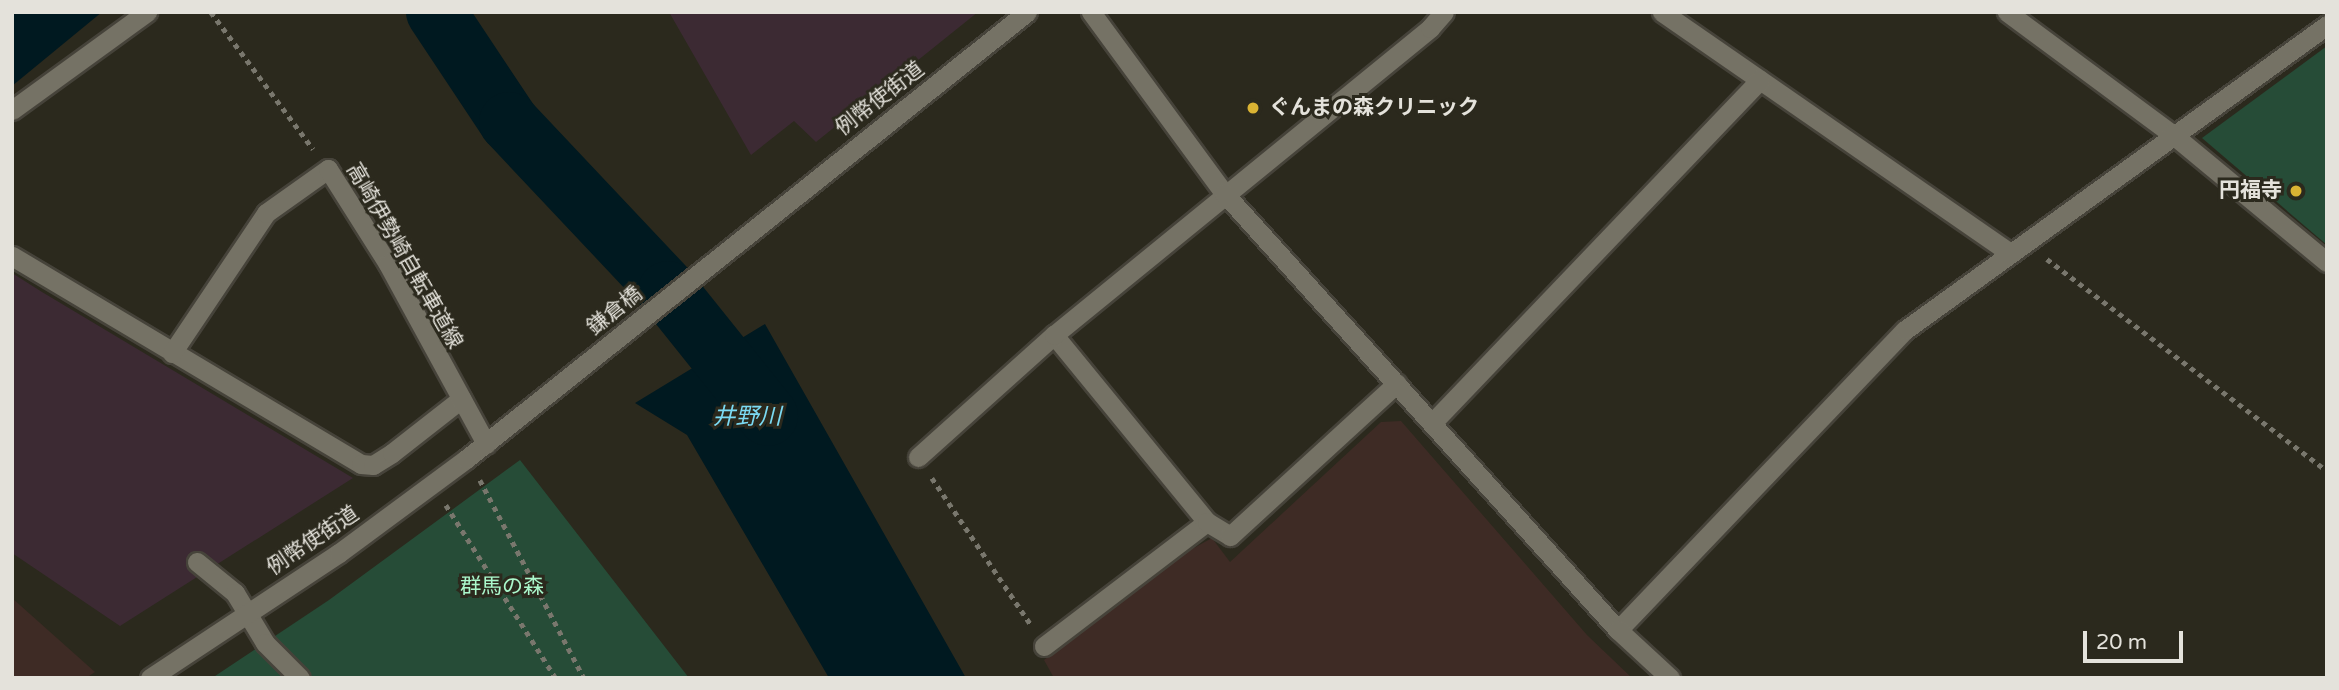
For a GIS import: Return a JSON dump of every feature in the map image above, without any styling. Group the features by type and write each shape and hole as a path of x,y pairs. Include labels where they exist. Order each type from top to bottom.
{"street":[{"path":"12,110 147,12"},
{"name":"例幣使街道","path":"762,222 1027,12"},
{"path":"1091,12 1224,193 1618,630 1670,678"},
{"path":"918,457 1054,335 1224,193 1430,28 1444,12"},
{"path":"1662,12 1759,80 2017,247"},
{"path":"2007,12 2172,134 2327,261"},
{"path":"1618,630 1905,330 2327,24"},
{"path":"1433,422 1759,80"},
{"path":"172,353 265,213 328,169"},
{"name":"高崎伊勢崎自転車道線","path":"328,169 387,264 475,426 491,439"},
{"name":"鎌倉橋","path":"491,439 762,222"},
{"path":"12,256 361,464 373,465 383,459 461,400"},
{"path":"1054,335 1207,522 1230,536 1397,383"},
{"name":"例幣使街道","path":"150,678 339,553 491,439"},
{"path":"1044,646 1207,522"},
{"path":"197,562 235,593 265,643 300,678"}],"path":[{"name":"高崎伊勢崎自転車道線","path":"211,12 328,169"},
{"path":"2017,247 2327,471"},
{"path":"918,457 1044,646"},
{"path":"478,476 584,678"},
{"path":"444,502 556,678"}],"shaded area":[{"path":"669,12 978,12 816,142 794,121 751,155"},
{"path":"12,273 353,478 120,626 12,553"},
{"path":"1401,421 1587,635 1632,678 1054,678 1044,660 1174,559 1212,538 1230,562 1381,422"},
{"path":"12,598 95,672 86,678 12,678"}],"green space":[{"name":"円福寺","path":"2327,46 2327,245 2202,138"},
{"name":"群馬の森","path":"520,460 689,678 212,678 329,600"}],"water":[{"path":"12,12 102,12 12,86"},
{"name":"井野川","path":"765,324 966,678 829,678 687,435 635,403"}],"waterway":[{"name":"井野川","path":"436,12 509,122 668,291 768,416"}],"place":[{"name":"ぐんまの森クリニック","path":"1253,108"},
{"name":"円福寺","path":"2296,191"}]}
